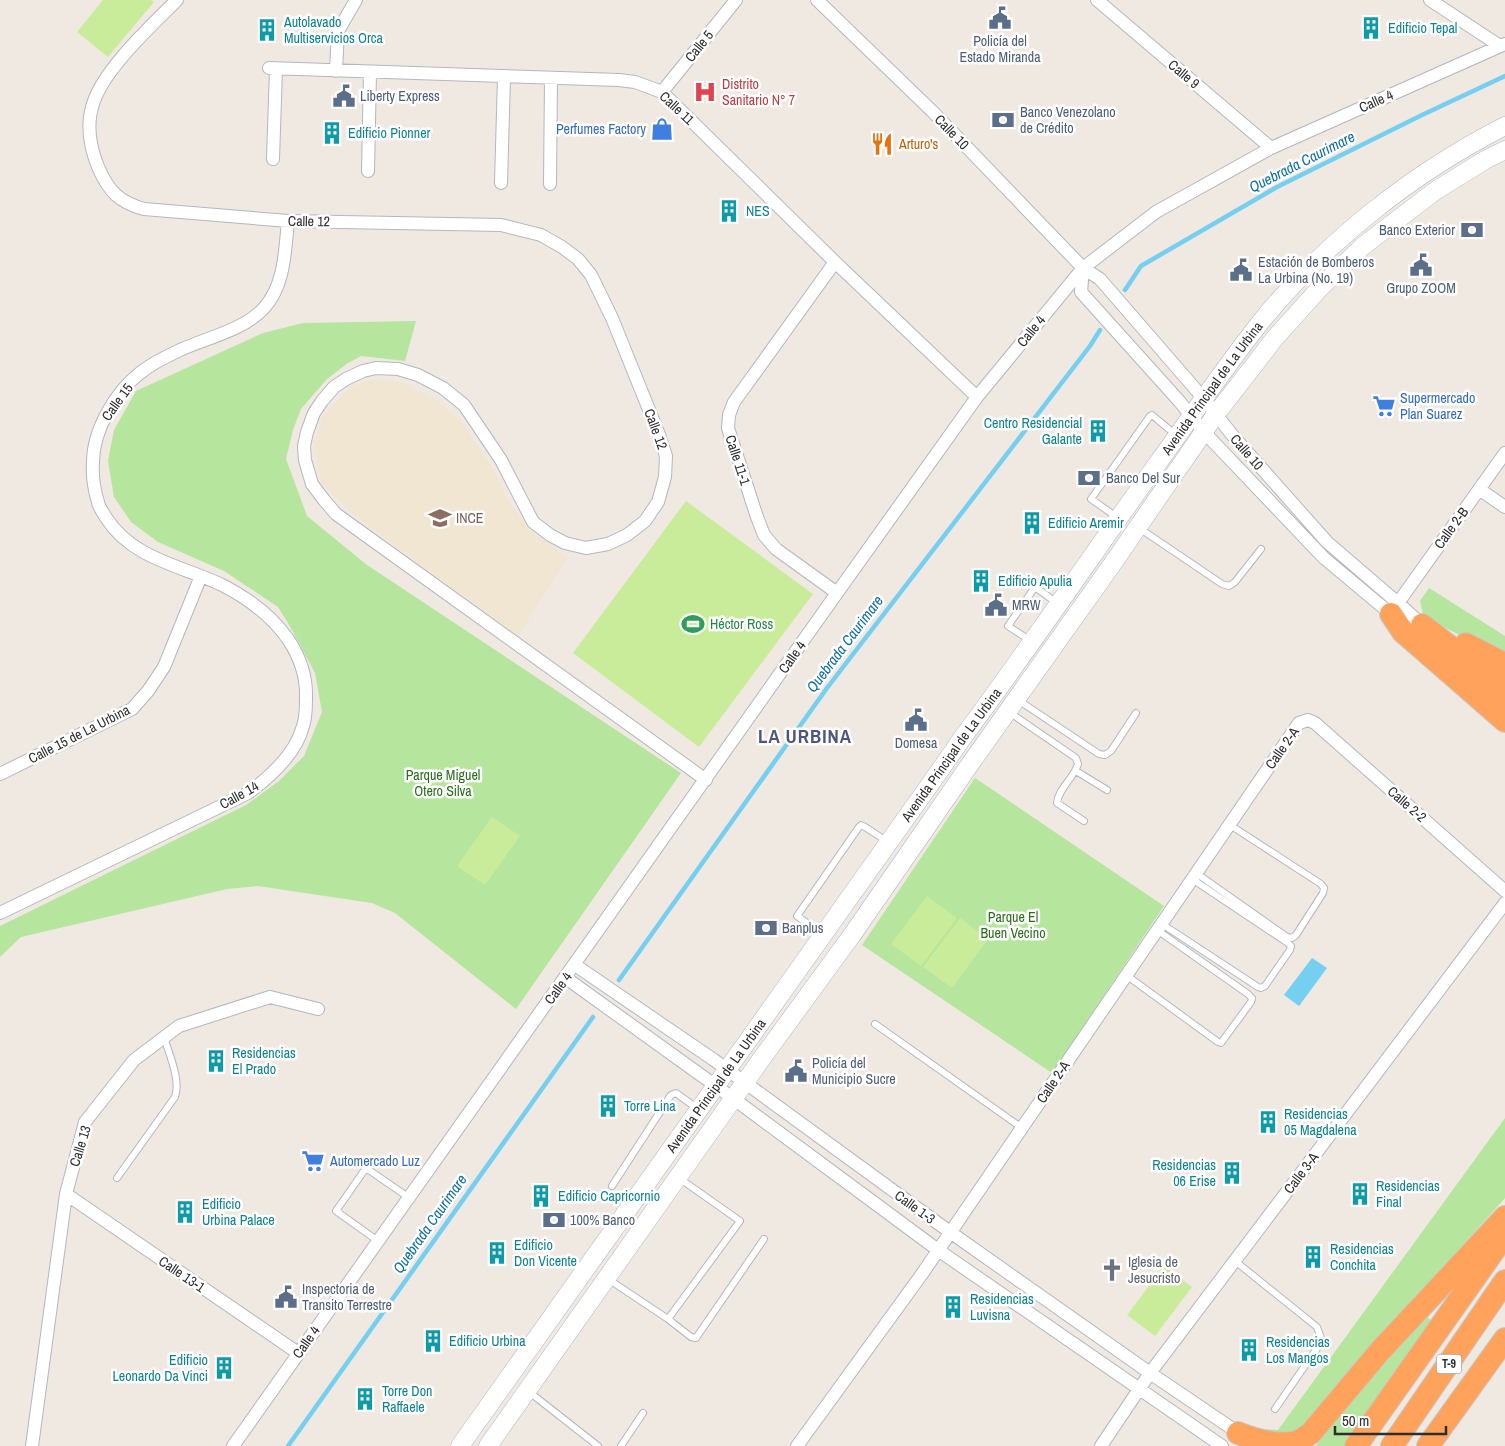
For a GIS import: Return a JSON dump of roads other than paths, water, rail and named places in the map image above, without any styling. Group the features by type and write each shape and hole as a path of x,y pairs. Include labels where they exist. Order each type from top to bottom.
{"highway":[{"path":"1394,608 1454,664 1505,700"},
{"path":"1394,608 1403,632 1505,721"},
{"path":"1422,625 1505,664"},
{"path":"1422,625 1462,656 1505,685"},
{"path":"1230,1439 1253,1439 1271,1444 1288,1445 1297,1442 1311,1433 1380,1351 1505,1216"},
{"path":"1356,1446 1505,1235"},
{"name":"T-9","path":"1392,1446 1505,1281"},
{"name":"T-9","path":"1428,1446 1505,1339"},
{"path":"1308,1446 1319,1424"}],"main road":[{"name":"Avenida Principal de La Urbina","path":"460,1446 1118,518 1269,313 1304,275 1357,224 1407,185 1449,157 1505,126"},
{"name":"Avenida Principal de La Urbina","path":"488,1446 744,1083 852,935 1216,414 1274,339 1320,288 1385,228 1435,191 1505,150"}],"street":[{"name":"Calle 12","path":"176,0 126,54 98,90 89,117 90,143 101,174 117,196 129,205 144,209 288,221 501,225 541,235 578,259 591,275 612,318 666,456 665,477 658,502 644,521 627,535 608,544 586,548 565,543 550,535 533,522 501,460 464,405 443,388 418,375 398,369 376,368 363,371 334,387 314,413 304,446 305,460 312,484 336,514 706,780"},
{"path":"336,71 338,31 356,0"},
{"name":"Calle 5","path":"662,92 736,0"},
{"name":"Calle 10","path":"817,0 933,112 1083,268 1100,279 1204,399 1233,436 1328,542 1394,608"},
{"name":"Calle 9","path":"1097,0 1271,148"},
{"path":"1430,0 1502,45"},
{"name":"Calle 4","path":"233,1446 977,397 1083,268 1156,212 1271,148 1502,45"},
{"name":"Calle 11","path":"273,159 272,69 635,82 662,92 835,262 977,397"},
{"path":"368,171 370,72"},
{"path":"501,183 504,77"},
{"path":"550,184 551,78"},
{"name":"Calle 15","path":"201,576 145,554 126,541 110,524 98,505 94,482 92,460 96,442 101,424 123,388 140,373 179,350 234,328 264,308 280,279 285,254 288,221"},
{"name":"Calle 11-1","path":"835,262 734,402 729,415 728,428 764,535 776,549 837,593"},
{"name":"Calle 10","path":"1083,268 1081,292 1180,402 1204,432 1324,558 1394,608 1422,625"},
{"name":"Calle 2-B","path":"1394,608 1505,453"},
{"path":"1479,489 1505,507"},
{"name":"Calle 15 de La Urbina","path":"0,774 132,709 148,691 164,667 201,576"},
{"name":"Calle 14","path":"0,913 248,793 264,781 294,747 303,727 307,687 303,668 296,651 282,631 267,615 238,595 201,576"},
{"name":"Calle 2-A","path":"797,1446 922,1274 1299,723 1308,720"},
{"name":"Calle 2-2","path":"1308,720 1315,723 1505,891"},
{"name":"Calle 3-A","path":"1101,1446 1150,1373 1505,903"},
{"name":"Calle 1-3","path":"575,965 727,1070 950,1232 1150,1373 1230,1439"},
{"name":"Calle 1-3","path":"566,978 938,1250 1139,1390 1230,1439 1257,1446"},
{"name":"Calle 13","path":"32,1446 66,1194 85,1122 134,1060 179,1026 270,997 318,1009"},
{"name":"Calle 13-1","path":"66,1194 298,1352"}],"lane":[{"path":"1118,518 1091,500 1150,416 1152,415 1177,436"},
{"path":"1138,527 1222,584 1229,586 1235,582 1261,550"},
{"path":"1031,641 1008,626 1035,587 1058,603"},
{"path":"1012,705 1099,754 1105,755 1111,751 1136,713"},
{"path":"1012,705 1076,758 1078,764 1076,771 1058,796 1057,803 1084,822"},
{"path":"1076,771 1107,790"},
{"path":"1194,876 1288,937 1292,938 1296,935 1323,894 1324,888 1321,884 1230,824"},
{"path":"824,934 796,916 859,827 862,825 889,842"},
{"path":"1160,927 1262,988 1290,950 1291,946 1288,942 1194,876"},
{"path":"1126,975 1221,1043 1252,1002 1252,998 1248,994 1160,927"},
{"path":"875,1024 1022,1128"},
{"path":"117,1178 175,1097 177,1091 176,1080 164,1037"},
{"path":"612,1186 671,1095 676,1093 699,1110"},
{"path":"378,1241 336,1211 366,1168 408,1197"},
{"path":"668,1319 740,1222 678,1177"},
{"path":"607,1278 696,1338 764,1239"},
{"path":"1235,1261 1316,1327 1321,1338 1318,1347 1275,1409"},
{"path":"527,1390 598,1446"},
{"path":"621,1446 643,1413"}],"water":[{"path":"1312,958 1327,968 1299,1006 1284,995"}],"waterway":[{"name":"Quebrada Caurimare","path":"1125,290 1141,266 1277,187 1505,76"},
{"name":"Quebrada Caurimare","path":"619,980 827,688 1090,346 1100,330"},
{"name":"Quebrada Caurimare","path":"288,1446 593,1017"}],"place":[{"name":"Policía del Estado Miranda","path":"1000,18"},
{"name":"Edificio Tepal","path":"1371,28"},
{"name":"Autolavado Multiservicios Orca","path":"267,30"},
{"name":"Distrito Sanitario N° 7","path":"705,92"},
{"name":"Liberty Express","path":"344,96"},
{"name":"Banco Venezolano de Crédito","path":"1003,120"},
{"name":"Perfumes Factory","path":"662,129"},
{"name":"Edificio Pionner","path":"332,133"},
{"name":"Arturo's","path":"882,144"},
{"name":"NES","path":"729,211"},
{"name":"Banco Exterior","path":"1472,230"},
{"name":"Grupo ZOOM","path":"1421,265"},
{"name":"Estación de Bomberos La Urbina (No. 19)","path":"1241,270"},
{"name":"Supermercado Plan Suarez","path":"1384,406"},
{"name":"Centro Residencial Galante","path":"1098,431"},
{"name":"Banco Del Sur","path":"1089,478"},
{"name":"INCE","path":"440,518"},
{"name":"Edificio Aremir","path":"1032,523"},
{"name":"Edificio Apulia","path":"981,581"},
{"name":"MRW","path":"996,605"},
{"name":"Héctor Ross","path":"693,624"},
{"name":"Domesa","path":"916,720"},
{"name":"Banplus","path":"766,928"},
{"name":"Residencias El Prado","path":"216,1061"},
{"name":"Policía del Municipio Sucre","path":"796,1071"},
{"name":"Torre Lina","path":"608,1106"},
{"name":"Residencias 05 Magdalena","path":"1268,1122"},
{"name":"Automercado Luz","path":"313,1161"},
{"name":"Residencias 06 Erise","path":"1232,1173"},
{"name":"Residencias Final","path":"1360,1194"},
{"name":"Edificio Capricornio","path":"541,1196"},
{"name":"Edificio Urbina Palace","path":"185,1212"},
{"name":"100% Banco","path":"554,1220"},
{"name":"Edificio Don Vicente","path":"497,1253"},
{"name":"Residencias Conchita","path":"1313,1257"},
{"name":"Iglesia de Jesucristo","path":"1112,1270"},
{"name":"Inspectoria de Transito Terrestre","path":"286,1297"},
{"name":"Residencias Luvisna","path":"953,1307"},
{"name":"Edificio Urbina","path":"433,1341"},
{"name":"Residencias Los Mangos","path":"1249,1350"},
{"name":"Edificio Leonardo Da Vinci","path":"224,1368"},
{"name":"Torre Don Raffaele","path":"365,1399"}],"district":[{"name":"LA URBINA","path":"805,736"}],"park label":[{"name":"Parque Miguel Otero Silva","path":"443,784"},
{"name":"Parque El Buen Vecino","path":"1013,926"}]}
